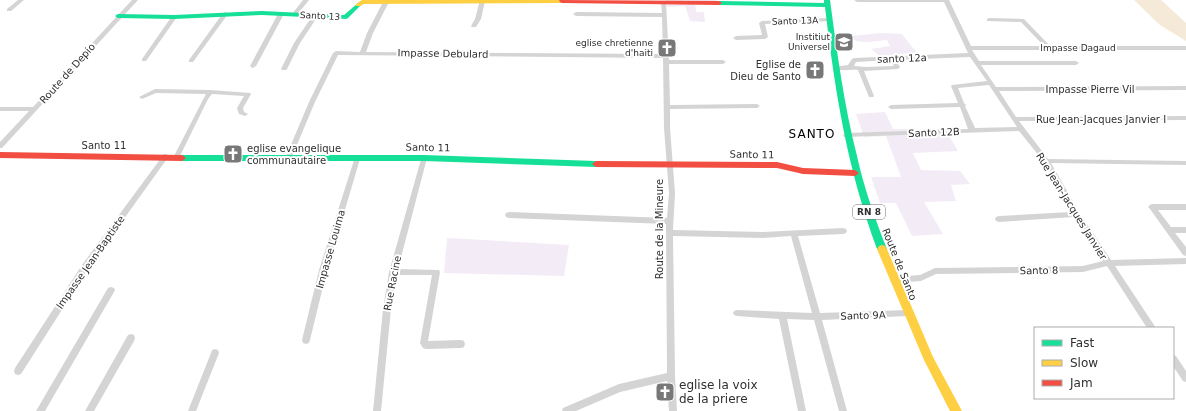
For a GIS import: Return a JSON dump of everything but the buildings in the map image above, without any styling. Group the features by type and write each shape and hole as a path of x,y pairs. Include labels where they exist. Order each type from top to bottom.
{"street":[{"path":"9,10 20,0"},
{"name":"Route de Depio","path":"2,143 134,0"},
{"path":"295,14 306,0"},
{"name":"Santo 13","path":"118,16 174,17 225,14 295,14 346,17 362,2 386,2 397,0 828,3"},
{"path":"858,0 946,0"},
{"name":"Rue Jean-Jacques Janvier","path":"946,0 977,63 1016,119 1021,129 1046,161 1076,214 1107,263 1151,327"},
{"path":"474,26 478,19 482,1"},
{"name":"Route de la Mineure","path":"664,1 669,166 672,192 669,233 671,376 673,411"},
{"path":"363,52 370,33 386,2"},
{"name":"Route de Santo","path":"828,3 829,20 846,135 855,173 894,280 908,313 956,411"},
{"path":"191,61 225,14"},
{"path":"253,66 281,14"},
{"path":"576,14 664,15"},
{"path":"284,69 297,43 315,16"},
{"path":"144,60 174,17"},
{"name":"Santo 13A","path":"736,38 764,37 762,23 829,20"},
{"path":"989,20 1022,20 1048,47"},
{"name":"Impasse Dagaud","path":"969,48 1186,48"},
{"name":"Impasse Debulard","path":"288,159 334,54 363,52 666,59 723,62"},
{"name":"santo 12a","path":"836,68 850,67 854,60 972,55"},
{"path":"850,67 861,69 896,68 897,66 891,59"},
{"path":"977,63 1076,63"},
{"path":"861,69 871,96"},
{"name":"Impasse Pierre Vil","path":"963,105 954,86 1186,88"},
{"path":"142,97 155,91 215,91 248,94 240,108 241,113 245,114"},
{"path":"177,156 205,99 210,92"},
{"path":"891,107 963,105 972,130"},
{"path":"667,107 757,106"},
{"path":"0,109 35,109"},
{"name":"Rue Jean-Jacques Janvier I","path":"1016,119 1186,118"},
{"name":"Santo 12B","path":"846,135 1021,129"},
{"name":"Santo 11","path":"0,155 177,156 288,159 424,158 669,166 777,166 802,171 855,173"},
{"name":"Impasse Jean-Baptiste","path":"18,371 85,267 166,156"},
{"name":"Rue Racine","path":"377,411 387,309 393,272 424,158"},
{"name":"Impasse Louima","path":"306,340 323,270 357,159"},
{"path":"1046,161 1186,163"},
{"path":"1186,207 1152,207 1186,253"},
{"path":"999,219 1076,214"},
{"path":"509,215 670,221"},
{"path":"1169,230 1186,230"},
{"path":"669,233 763,235 843,231"},
{"path":"794,234 843,411"},
{"name":"Santo 8","path":"894,280 922,278 935,271 1082,269 1107,263 1186,261"},
{"path":"393,272 436,272 424,343 426,345 461,344"},
{"path":"40,411 111,290"},
{"name":"Santo 9A","path":"737,312 818,317 908,313"},
{"path":"782,315 802,411"},
{"path":"89,411 131,338"},
{"path":"192,411 215,354"},
{"path":"1174,360 1186,378"},
{"path":"566,411 619,388 671,376"}],"shaded area":[{"path":"666,0 717,1 695,1 696,12 704,12 705,22 690,21 685,6 667,7"},
{"path":"1134,0 1161,0 1186,23 1186,41 1160,25"},
{"path":"882,33 902,34 917,53 896,54 881,57 871,49 890,46 887,40 862,42 849,36"},
{"path":"885,112 893,129 945,129 958,151 913,153 921,170 960,171 970,184 951,185 956,201 924,202 943,234 912,236 896,203 880,203 871,177 901,177 886,136 864,137 856,114"},
{"path":"447,238 569,245 564,276 444,273"}],"traffic: fast":[{"path":"827,0 835,64 846,126 870,218 882,249"},
{"path":"719,3 828,5"},
{"path":"118,16 174,17 262,13 346,17 358,5"},
{"path":"182,158 424,158 596,164"}],"traffic: slow":[{"path":"358,5 362,2 562,1"},
{"path":"882,249 929,360 956,411"}],"traffic: jam":[{"path":"562,1 719,3"},
{"path":"0,155 182,158"},
{"path":"596,164 777,165 803,171 855,173"}],"place":[{"name":"Institiut Universel","path":"844,42"},
{"name":"eglise chretienne d'haiti","path":"667,48"},
{"name":"Eglise de Dieu de Santo","path":"815,70"},
{"name":"eglise evangelique communautaire","path":"233,154"},
{"name":"eglise la voix de la priere","path":"665,392"}],"district":[{"name":"SANTO","path":"812,134"}]}
